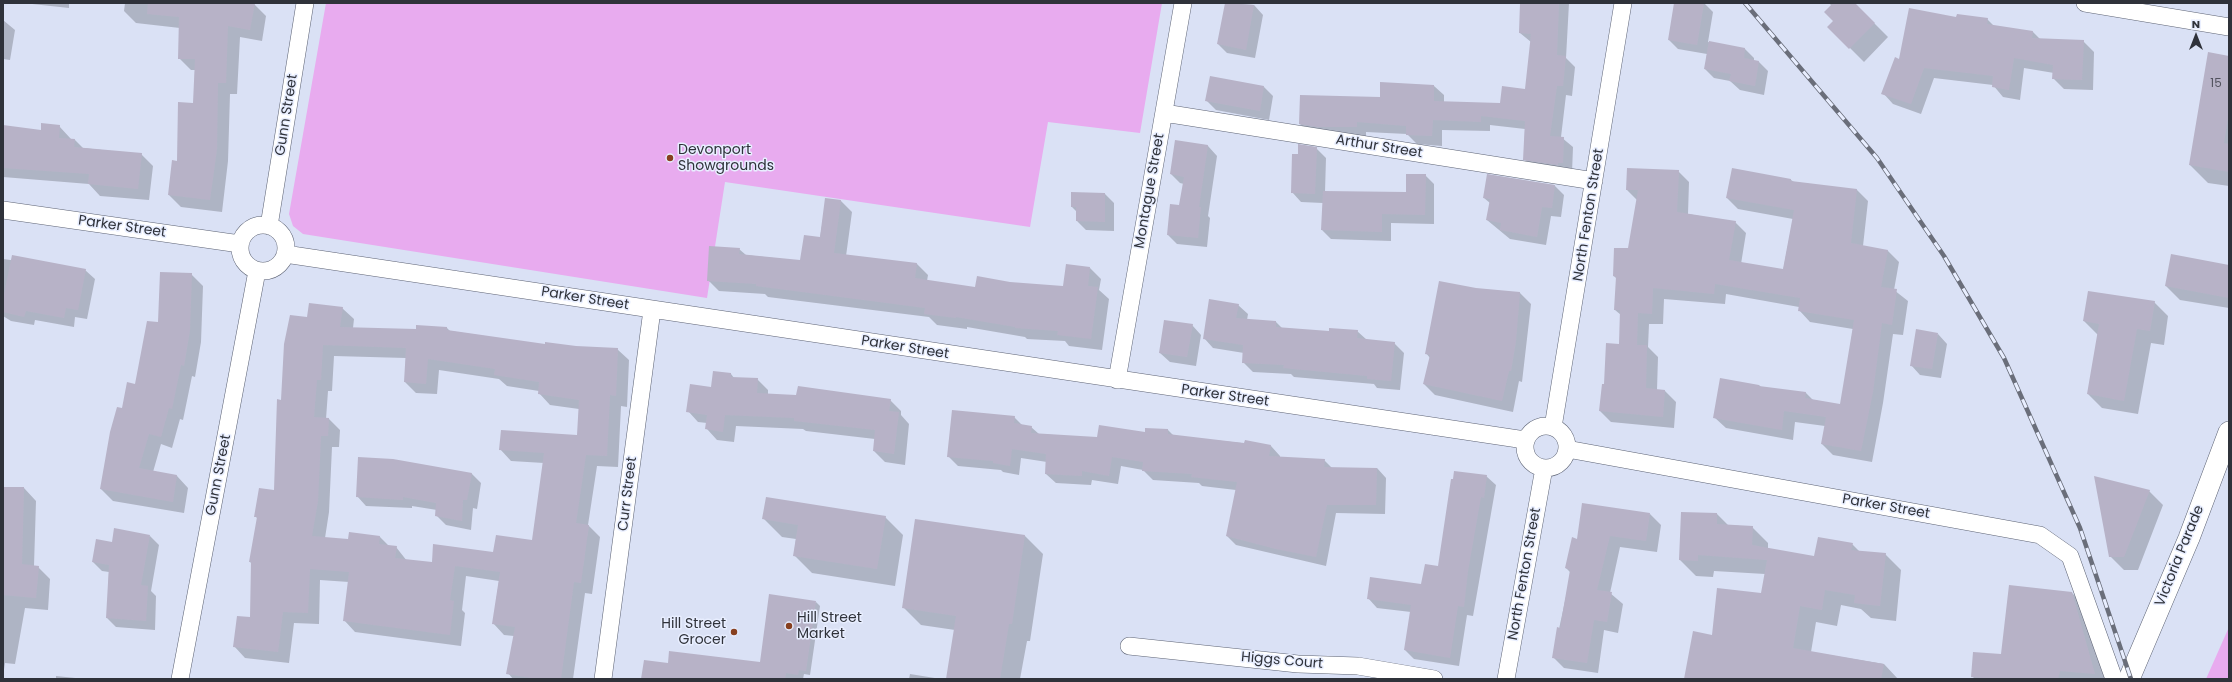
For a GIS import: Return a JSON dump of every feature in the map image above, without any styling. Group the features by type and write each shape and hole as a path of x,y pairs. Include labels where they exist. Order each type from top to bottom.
{"street":[{"name":"Gunn Street","path":"268,226 305,3"},
{"name":"Montague Street","path":"1118,380 1183,3"},
{"name":"North Fenton Street","path":"1553,427 1624,3"},
{"path":"2085,3 2229,27"},
{"name":"Arthur Street","path":"1164,113 1594,181"},
{"name":"Parker Street","path":"3,210 240,244"},
{"path":"268,226 281,235 285,242 285,254 282,261 276,267 266,271 257,271 244,262 241,255 240,244 248,231 255,227 268,226"},
{"name":"Parker Street","path":"285,254 1525,440"},
{"name":"Gunn Street","path":"180,679 257,271"},
{"name":"Curr Street","path":"603,679 652,310"},
{"path":"1539,427 1553,427 1564,436 1567,449 1561,462 1555,466 1544,468 1536,466 1526,456 1525,440 1532,431 1539,427"},
{"name":"Victoria Parade","path":"2130,679 2189,538 2229,432"},
{"name":"Parker Street","path":"1567,449 2040,535 2070,556 2114,679"},
{"name":"North Fenton Street","path":"1506,679 1544,468"},
{"name":"Higgs Court","path":"1129,646 1298,664 1358,666 1434,679"}],"shaded area":[{"name":"Devonport Showgrounds","path":"326,3 1162,3 1140,133 1048,122 1030,227 725,182 707,298 303,234 293,226 289,214"},
{"path":"2229,627 2229,679 2206,679"}],"building":[{"path":"148,3 255,3 250,30 228,26 226,83 218,83 217,149 210,200 168,195 172,160 177,161 178,102 193,103 195,59 178,59 179,17 147,14"},
{"path":"1225,3 1254,5 1246,50 1217,44"},
{"path":"1520,3 1559,3 1557,55 1566,56 1563,86 1557,86 1550,136 1564,137 1563,163 1558,163 1558,165 1523,160 1525,121 1481,116 1481,122 1433,120 1432,136 1406,135 1406,126 1357,122 1357,127 1317,127 1299,124 1300,95 1380,97 1380,82 1434,85 1434,101 1500,103 1502,86 1525,89 1531,34 1519,33"},
{"path":"1674,3 1704,3 1697,45 1668,40"},
{"path":"1833,3 1855,3 1875,23 1849,49 1827,27 1833,21 1824,12"},
{"path":"1909,8 1956,17 1957,14 1988,18 1987,24 2033,31 2032,38 2084,40 2082,80 2052,79 2053,65 2014,58 2009,90 1992,87 1993,76 1924,68 1911,104 1881,94 1895,57 1899,59"},
{"path":"1709,41 1745,48 1744,58 1759,61 1755,86 1729,81 1731,74 1704,69"},
{"path":"2208,52 2229,56 2229,112 2224,143 2229,144 2229,172 2189,165"},
{"path":"1210,76 1264,86 1260,111 1205,101"},
{"path":"41,123 60,125 59,138 75,139 74,147 142,153 138,189 88,184 89,174 3,168 3,125 41,130"},
{"path":"1175,140 1208,145 1199,207 1201,207 1198,238 1167,235 1170,204 1179,205 1184,177 1170,174"},
{"path":"1298,144 1317,147 1315,194 1291,193 1292,154 1298,154"},
{"path":"1627,168 1679,170 1677,212 1736,221 1729,260 1783,269 1794,210 1726,198 1732,168 1791,179 1791,181 1857,189 1851,243 1888,250 1881,287 1897,289 1892,325 1882,323 1873,392 1861,451 1821,444 1826,417 1784,411 1782,430 1713,418 1720,378 1759,386 1806,392 1805,398 1840,404 1854,320 1798,311 1800,298 1715,284 1714,294 1653,288 1652,314 1638,313 1637,345 1647,345 1646,388 1665,390 1663,417 1599,411 1602,384 1604,384 1606,343 1619,344 1620,310 1614,310 1616,277 1613,276 1614,248 1628,248 1638,190 1626,190"},
{"path":"1406,174 1426,174 1425,215 1382,214 1382,232 1321,230 1323,191 1406,192"},
{"path":"1487,174 1555,185 1552,208 1542,207 1537,237 1500,230 1501,223 1486,220 1490,199 1483,198"},
{"path":"1071,192 1105,193 1105,222 1076,221 1076,207 1071,207"},
{"path":"825,198 841,200 834,253 917,263 915,278 975,287 977,276 1010,282 1063,286 1066,264 1090,267 1088,286 1098,287 1091,339 1057,335 1058,331 1015,328 956,317 924,314 925,308 756,286 756,284 707,281 709,246 740,248 739,254 800,260 804,235 820,237"},
{"path":"2171,254 2229,265 2229,298 2165,286"},
{"path":"12,255 86,269 78,310 66,308 64,318 26,311 24,317 3,312 3,299"},
{"path":"160,272 192,273 190,330 184,366 181,365 172,409 169,408 161,437 149,434 139,468 177,475 173,502 100,489 110,432 117,407 122,408 127,382 135,384 147,321 158,322"},
{"path":"1439,281 1476,288 1520,292 1516,341 1511,371 1509,371 1502,401 1423,384 1430,355 1425,354"},
{"path":"2088,291 2155,301 2150,331 2137,329 2124,401 2087,394 2099,324 2083,321"},
{"path":"1209,299 1239,304 1236,318 1276,321 1276,327 1329,331 1329,328 1358,330 1357,338 1395,342 1391,381 1367,379 1367,376 1283,368 1284,365 1242,363 1243,345 1203,339"},
{"path":"309,303 343,307 340,327 416,329 416,325 447,327 447,330 545,344 545,342 576,346 618,348 616,396 610,395 607,456 586,455 576,523 589,525 581,583 574,582 561,679 537,679 506,674 515,627 492,624 500,572 455,566 450,600 454,601 450,635 343,621 349,572 310,569 308,613 283,612 278,652 233,647 237,616 250,617 251,562 249,562 257,517 254,517 259,488 274,490 277,399 281,400 284,344 290,315 307,317","holes":["323,345 406,348 404,382 426,384 428,359 495,369 494,375 539,382 538,394 579,400 577,435 501,430 499,450 544,453 532,540 496,535 493,552 433,544 432,562 395,558 397,546 379,544 380,536 349,532 348,539 312,536 318,501 321,436 328,436 329,418 314,417 317,380 321,380"]},
{"path":"1164,320 1193,324 1187,357 1159,353"},
{"path":"1916,329 1938,333 1932,369 1910,366"},
{"path":"713,371 731,373 731,377 758,378 757,393 796,395 798,386 891,399 889,411 899,412 894,454 873,451 875,430 794,421 794,418 725,415 723,432 705,429 707,415 686,412 690,384 711,387"},
{"path":"952,410 1015,416 1014,423 1032,426 1031,433 1097,437 1099,425 1145,432 1145,428 1168,429 1168,434 1244,443 1245,440 1271,445 1269,456 1325,459 1324,467 1377,468 1376,505 1327,505 1316,557 1276,549 1226,536 1237,482 1191,477 1192,474 1142,471 1143,462 1112,457 1109,476 1082,471 1082,476 1045,474 1046,454 1012,449 1010,466 993,463 993,461 947,457"},
{"path":"358,457 393,459 472,473 467,500 463,500 462,521 435,516 436,503 403,497 403,500 356,497"},
{"path":"1454,471 1487,475 1484,498 1481,497 1468,571 1464,607 1458,606 1450,658 1404,650 1411,605 1367,599 1370,577 1421,584 1425,564 1438,566 1451,479 1453,479"},
{"path":"2094,476 2150,490 2124,557 2109,557"},
{"path":"3,487 24,487 22,564 39,566 36,598 3,595"},
{"path":"766,497 886,516 877,569 793,556 798,525 762,519"},
{"path":"1582,503 1650,513 1646,541 1610,536 1597,590 1612,592 1607,622 1594,620 1587,663 1552,658 1557,627 1560,628 1570,570 1565,568 1572,537 1577,539"},
{"path":"1681,512 1717,513 1717,524 1753,526 1752,545 1814,556 1818,537 1853,543 1851,550 1886,553 1880,606 1854,603 1855,595 1825,590 1822,610 1800,606 1793,648 1884,664 1881,679 1684,679 1693,631 1712,635 1717,588 1761,593 1767,560 1698,555 1698,561 1679,560"},
{"path":"915,519 1025,535 1012,624 1009,624 1000,679 946,679 956,616 902,608"},
{"path":"114,528 150,535 141,585 148,586 146,621 106,618 109,565 92,562 96,539 112,542"},
{"path":"2009,585 2072,592 2095,674 2060,671 2058,679 1995,679 1971,677 1973,652 2001,654"},
{"name":"Hill Street Market","path":"769,594 816,601 806,671 799,670 798,675 786,673 785,679 641,679 644,660 668,663 669,651 760,662"}],"railway":[{"path":"1745,3 1877,158 1944,256 2004,358 2080,528 2131,679"}],"place":[{"name":"Devonport Showgrounds","path":"670,158"},
{"name":"Hill Street Market","path":"789,626"},
{"name":"Hill Street Grocer","path":"734,632"}]}
